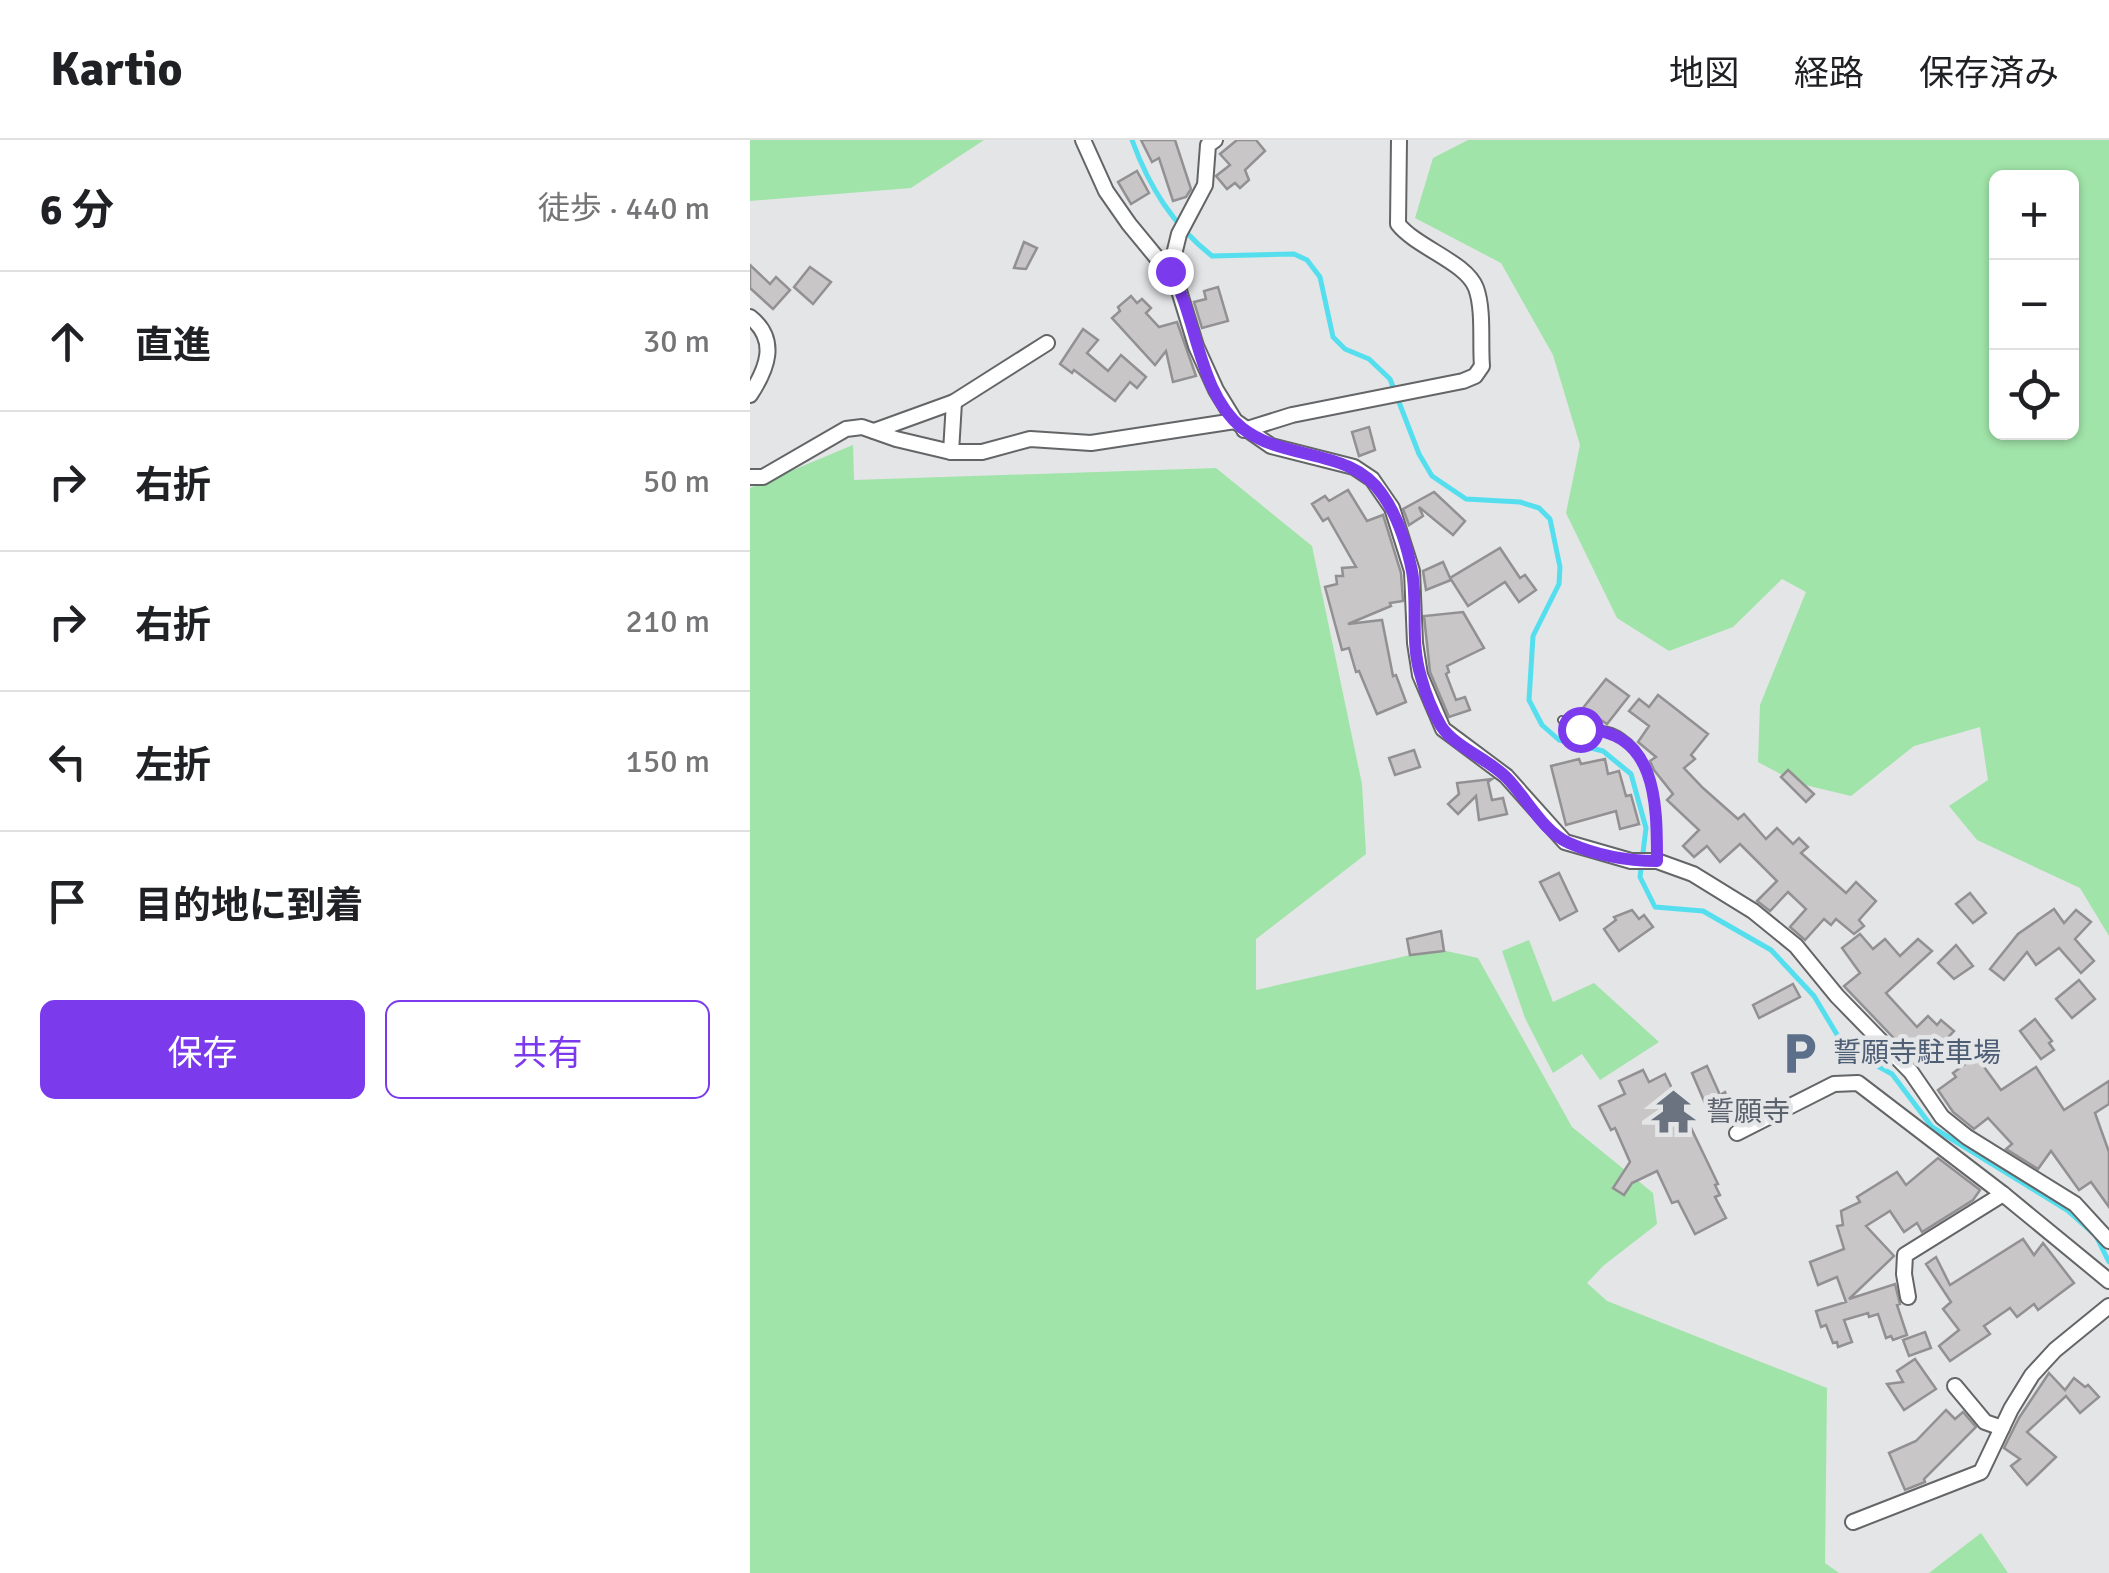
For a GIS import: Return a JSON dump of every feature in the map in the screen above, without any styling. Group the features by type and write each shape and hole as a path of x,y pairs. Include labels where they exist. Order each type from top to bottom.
{"street":[{"path":"1082,140 1106,191 1170,271 1181,293 1196,346 1216,390 1240,426 1271,446 1354,467 1372,479 1392,508 1412,572 1414,643 1420,676 1443,729 1506,776 1565,842 1632,861 1657,861 1693,874 1752,910 1796,946 1837,996 1911,1072 1942,1117 2076,1204 2109,1241"},
{"path":"1170,271 1183,228 1205,185 1208,145 1215,140"},
{"path":"750,478 763,477 846,429 862,427 951,452 982,452 1030,439 1091,443 1240,426 1475,376 1482,366 1477,291 1470,276 1398,224 1399,140"},
{"path":"750,317 766,339 770,356 750,395"},
{"path":"874,431 954,402 1048,342"},
{"path":"951,452 954,402"},
{"path":"1736,1133 1834,1084 1858,1083 2109,1281"},
{"path":"1908,1297 1905,1254 2000,1192 2009,1163"},
{"path":"1853,1522 1981,1472 2032,1375 2055,1350 2109,1306"},
{"path":"1956,1386 1985,1422 2002,1428"}],"lane":[{"path":"1562,720 1580,729 1601,729 1620,736 1641,756 1654,802 1657,861"}],"green space":[{"path":"750,140 984,140 911,188 750,201"},
{"path":"1468,140 2109,140 2109,936 2080,888 1977,840 1949,806 1988,780 1980,727 1914,746 1851,796 1797,783 1758,762 1760,705 1806,592 1782,579 1733,627 1669,651 1617,618 1566,513 1580,445 1553,355 1501,263 1415,218 1433,158"},
{"path":"853,445 854,480 1216,468 1312,546 1362,784 1366,854 1256,939 1256,990 1437,949 1478,958 1572,1127 1653,1193 1657,1224 1587,1283 1607,1301 1827,1388 1825,1563 1839,1573 750,1573 750,488"},
{"path":"1529,940 1553,1002 1594,983 1659,1042 1600,1080 1582,1054 1553,1073 1525,1018 1502,951"},
{"path":"1981,1533 2008,1573 1929,1573"}],"building":[{"path":"1141,140 1175,140 1191,189 1186,197 1173,201 1159,158 1152,162"},
{"path":"1237,140 1256,140 1265,151 1245,170 1249,180 1240,188 1235,183 1227,189 1216,176 1230,165 1220,154"},
{"path":"1137,171 1149,193 1131,204 1118,182"},
{"path":"1024,242 1037,248 1026,269 1014,268"},
{"path":"750,265 770,284 776,277 790,290 773,309 750,288"},
{"path":"810,267 831,282 813,304 794,287"},
{"path":"1218,287 1228,321 1202,328 1194,302 1206,299 1204,291"},
{"path":"1131,296 1137,303 1142,299 1151,308 1146,313 1159,327 1177,322 1196,376 1173,382 1166,351 1155,365 1112,318"},
{"path":"1083,329 1098,340 1087,353 1108,371 1121,355 1146,377 1137,388 1130,382 1115,401 1060,364"},
{"path":"1369,427 1375,450 1359,456 1352,432"},
{"path":"1348,490 1367,521 1383,515 1401,573 1403,601 1390,603 1391,606 1348,624 1382,620 1393,676 1396,675 1406,702 1377,714 1349,648 1342,650 1325,587 1337,584 1336,576 1343,576 1342,568 1356,567 1328,518 1323,521 1312,504 1325,496 1329,501"},
{"path":"1434,492 1465,521 1453,535 1419,507 1423,516 1409,525 1403,509"},
{"path":"1500,548 1520,578 1525,575 1536,590 1519,602 1505,582 1468,606 1450,578"},
{"path":"1443,562 1451,580 1426,590 1423,571"},
{"path":"1463,612 1484,648 1447,666 1446,674 1456,700 1465,697 1470,710 1449,717 1430,672 1424,616"},
{"path":"1606,679 1629,696 1607,724 1583,708"},
{"path":"1658,695 1708,734 1691,755 1695,759 1684,768 1738,819 1744,814 1766,839 1777,828 1793,844 1799,838 1808,847 1801,853 1846,893 1856,882 1876,901 1859,920 1864,926 1854,934 1836,919 1831,925 1824,919 1805,940 1790,927 1806,909 1788,892 1770,911 1757,901 1777,881 1740,844 1720,862 1707,846 1694,857 1683,846 1699,830 1667,800 1673,794 1654,770 1650,761 1656,757 1638,742 1649,726 1629,711 1639,699 1649,707"},
{"path":"1414,750 1420,767 1395,775 1389,758"},
{"path":"1579,759 1581,764 1605,759 1608,774 1619,771 1639,824 1620,829 1616,811 1566,825 1551,766"},
{"path":"1788,770 1814,794 1806,802 1781,777"},
{"path":"1492,779 1488,782 1492,800 1503,798 1507,814 1479,820 1476,796 1458,814 1448,804 1459,794 1457,783"},
{"path":"1559,873 1577,911 1560,920 1540,882"},
{"path":"1970,893 1986,913 1973,923 1956,904"},
{"path":"2054,909 2064,923 2076,910 2091,922 2075,939 2094,961 2081,973 2059,948 2036,965 2027,952 2004,980 1990,969 2018,934"},
{"path":"1632,910 1639,919 1644,915 1653,927 1619,951 1604,929 1616,920 1614,917"},
{"path":"1441,931 1444,951 1410,955 1407,939"},
{"path":"1860,934 1873,949 1885,939 1900,956 1918,939 1932,951 1886,993 1917,1027 1928,1016 1937,1025 1941,1020 1954,1031 1932,1054 1919,1042 1908,1053 1844,986 1860,973 1842,948"},
{"path":"1956,945 1973,966 1954,979 1938,963"},
{"path":"2079,980 2095,999 2072,1018 2056,999"},
{"path":"1793,984 1800,997 1759,1018 1753,1005"},
{"path":"2035,1019 2054,1050 2041,1059 2020,1031"},
{"path":"1976,1056 2001,1090 2036,1067 2064,1110 2109,1081 2109,1104 2095,1113 2109,1152 2109,1207 2091,1182 2079,1190 2051,1151 2038,1169 2006,1149 2012,1144 1988,1118 1974,1129 1953,1112 1938,1090"},
{"path":"1707,1066 1720,1095 1725,1092 1735,1115 1714,1124 1692,1073"},
{"path":"1643,1070 1649,1082 1665,1074 1718,1184 1715,1185 1720,1195 1715,1197 1726,1218 1695,1234 1678,1201 1672,1203 1657,1171 1632,1183 1624,1195 1613,1188 1630,1162 1615,1128 1611,1130 1599,1106 1625,1094 1619,1081"},
{"path":"1938,1158 1980,1190 1973,1200 1922,1232 1917,1223 1904,1232 1890,1211 1866,1226 1894,1256 1849,1299 1895,1284 1907,1335 1886,1338 1878,1314 1869,1317 1868,1313 1844,1320 1852,1342 1838,1347 1826,1325 1821,1327 1816,1311 1846,1302 1837,1277 1818,1285 1810,1262 1844,1249 1837,1226 1843,1225 1841,1211 1860,1202 1857,1197 1897,1172 1906,1185"},
{"path":"2023,1239 2034,1255 2043,1243 2074,1283 2038,1310 2034,1304 2017,1317 2010,1308 1984,1326 1990,1334 1950,1361 1939,1346 1959,1330 1943,1309 1951,1302 1926,1264 1936,1257 1950,1285"},
{"path":"1925,1332 1931,1348 1909,1356 1903,1340"},
{"path":"1915,1359 1936,1389 1904,1410 1887,1384 1903,1382 1897,1371"},
{"path":"2049,1373 2065,1390 2074,1378 2099,1397 2080,1413 2066,1396 2027,1432 2056,1457 2027,1485 2011,1466 2020,1459 2004,1448"},
{"path":"1946,1410 1955,1419 1963,1412 1976,1427 1925,1482 1905,1490 1889,1453 1916,1441"}],"waterway":[{"path":"1132,140 1164,204 1212,256 1294,254 1307,260 1320,277 1333,337 1345,349 1369,359 1390,379 1419,454 1432,476 1466,499 1520,502 1539,508 1550,519 1560,567 1559,584 1533,636 1529,700 1542,725 1559,740 1603,751 1631,774 1646,828 1640,877 1655,907 1703,911 1771,950 1814,996 1845,1048 1892,1074 1932,1127 2067,1210 2096,1236 2109,1262"}],"place":[{"name":"誓願寺駐車場","path":"1800,1053"},
{"name":"誓願寺","path":"1673,1112"}],"route":[{"path":"1170,271 1181,293 1196,346 1235,421 1271,446 1354,467 1372,479 1392,508 1412,572 1414,643 1420,676 1443,729 1506,776 1565,842 1632,861 1657,861 1657,820 1641,756 1620,736 1601,729 1580,729"}]}
